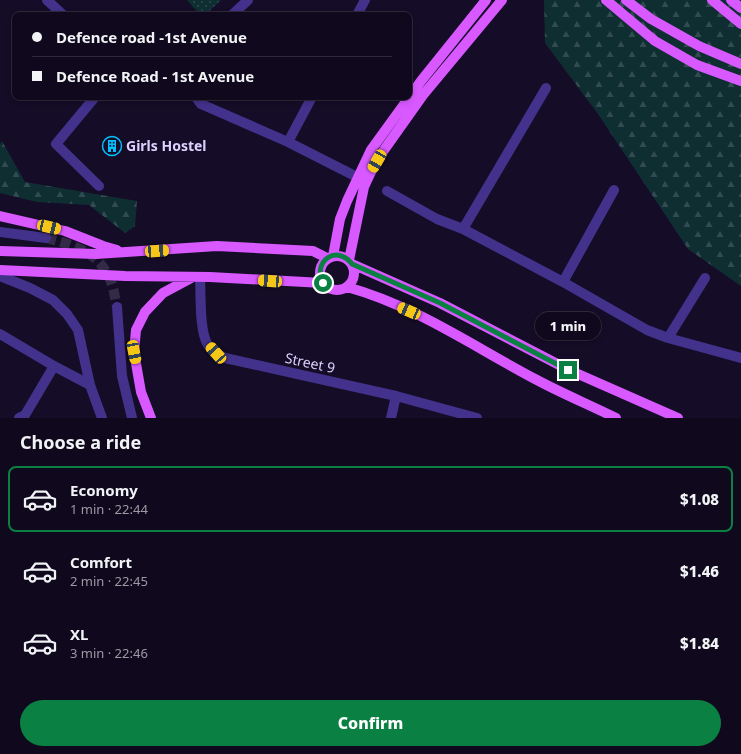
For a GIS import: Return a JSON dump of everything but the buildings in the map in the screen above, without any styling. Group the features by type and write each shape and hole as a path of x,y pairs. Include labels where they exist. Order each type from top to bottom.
{"main road":[{"path":"412,93 486,0"},
{"path":"407,100 371,150 357,177 340,219 330,257 323,262 320,267 319,273 323,283 328,288 341,290 352,282 354,275 350,262 364,187 384,150 423,95 502,0"},
{"path":"606,0 655,41 698,65 741,81"},
{"path":"626,0 652,19 699,46 741,64"},
{"path":"712,0 741,24"},
{"path":"731,0 741,8"},
{"path":"0,216 64,231 103,246 127,253"},
{"path":"0,251 96,254 217,246 313,251 330,257 344,256 350,262 434,300 568,370 678,418"},
{"path":"0,270 323,283"},
{"path":"151,418 142,392 134,352 136,330 145,312 163,293 197,277"},
{"path":"347,287 365,292 426,318 537,380 616,418"}],"street":[{"path":"47,0 60,12"},
{"path":"235,12 248,0"},
{"path":"359,12 365,0"},
{"path":"463,229 546,88"},
{"path":"92,100 56,144 99,186"},
{"path":"198,100 201,104 288,142 357,177"},
{"path":"288,142 310,100"},
{"path":"563,282 614,190"},
{"path":"387,191 437,219 463,229 563,282 647,330 668,338 741,358"},
{"path":"0,232 46,238"},
{"path":"0,276 30,288 53,300 67,314 78,330 90,384 102,418"},
{"name":"Street 9","path":"197,277 203,334 208,344 216,353 225,358 396,396 477,418"},
{"path":"668,338 705,278"},
{"path":"117,307 122,376 132,418"},
{"path":"0,334 54,366 90,384"},
{"path":"19,418 25,415 54,366"},
{"path":"391,418 396,396"}],"green space":[{"path":"187,0 221,0 208,12 197,12"},
{"path":"544,0 741,0 741,286 688,249 598,114 545,43"},
{"path":"2,141 25,182 137,201 135,226 125,233 89,205 37,202 0,193 0,144"}],"tunnel":[{"path":"46,238 85,251 100,263 111,282 117,307"}],"place":[{"name":"Girls Hostel","path":"112,146"}],"route":[{"path":"323,283 319,273 323,262 332,256 344,256 352,264 418,292 568,370"}]}
